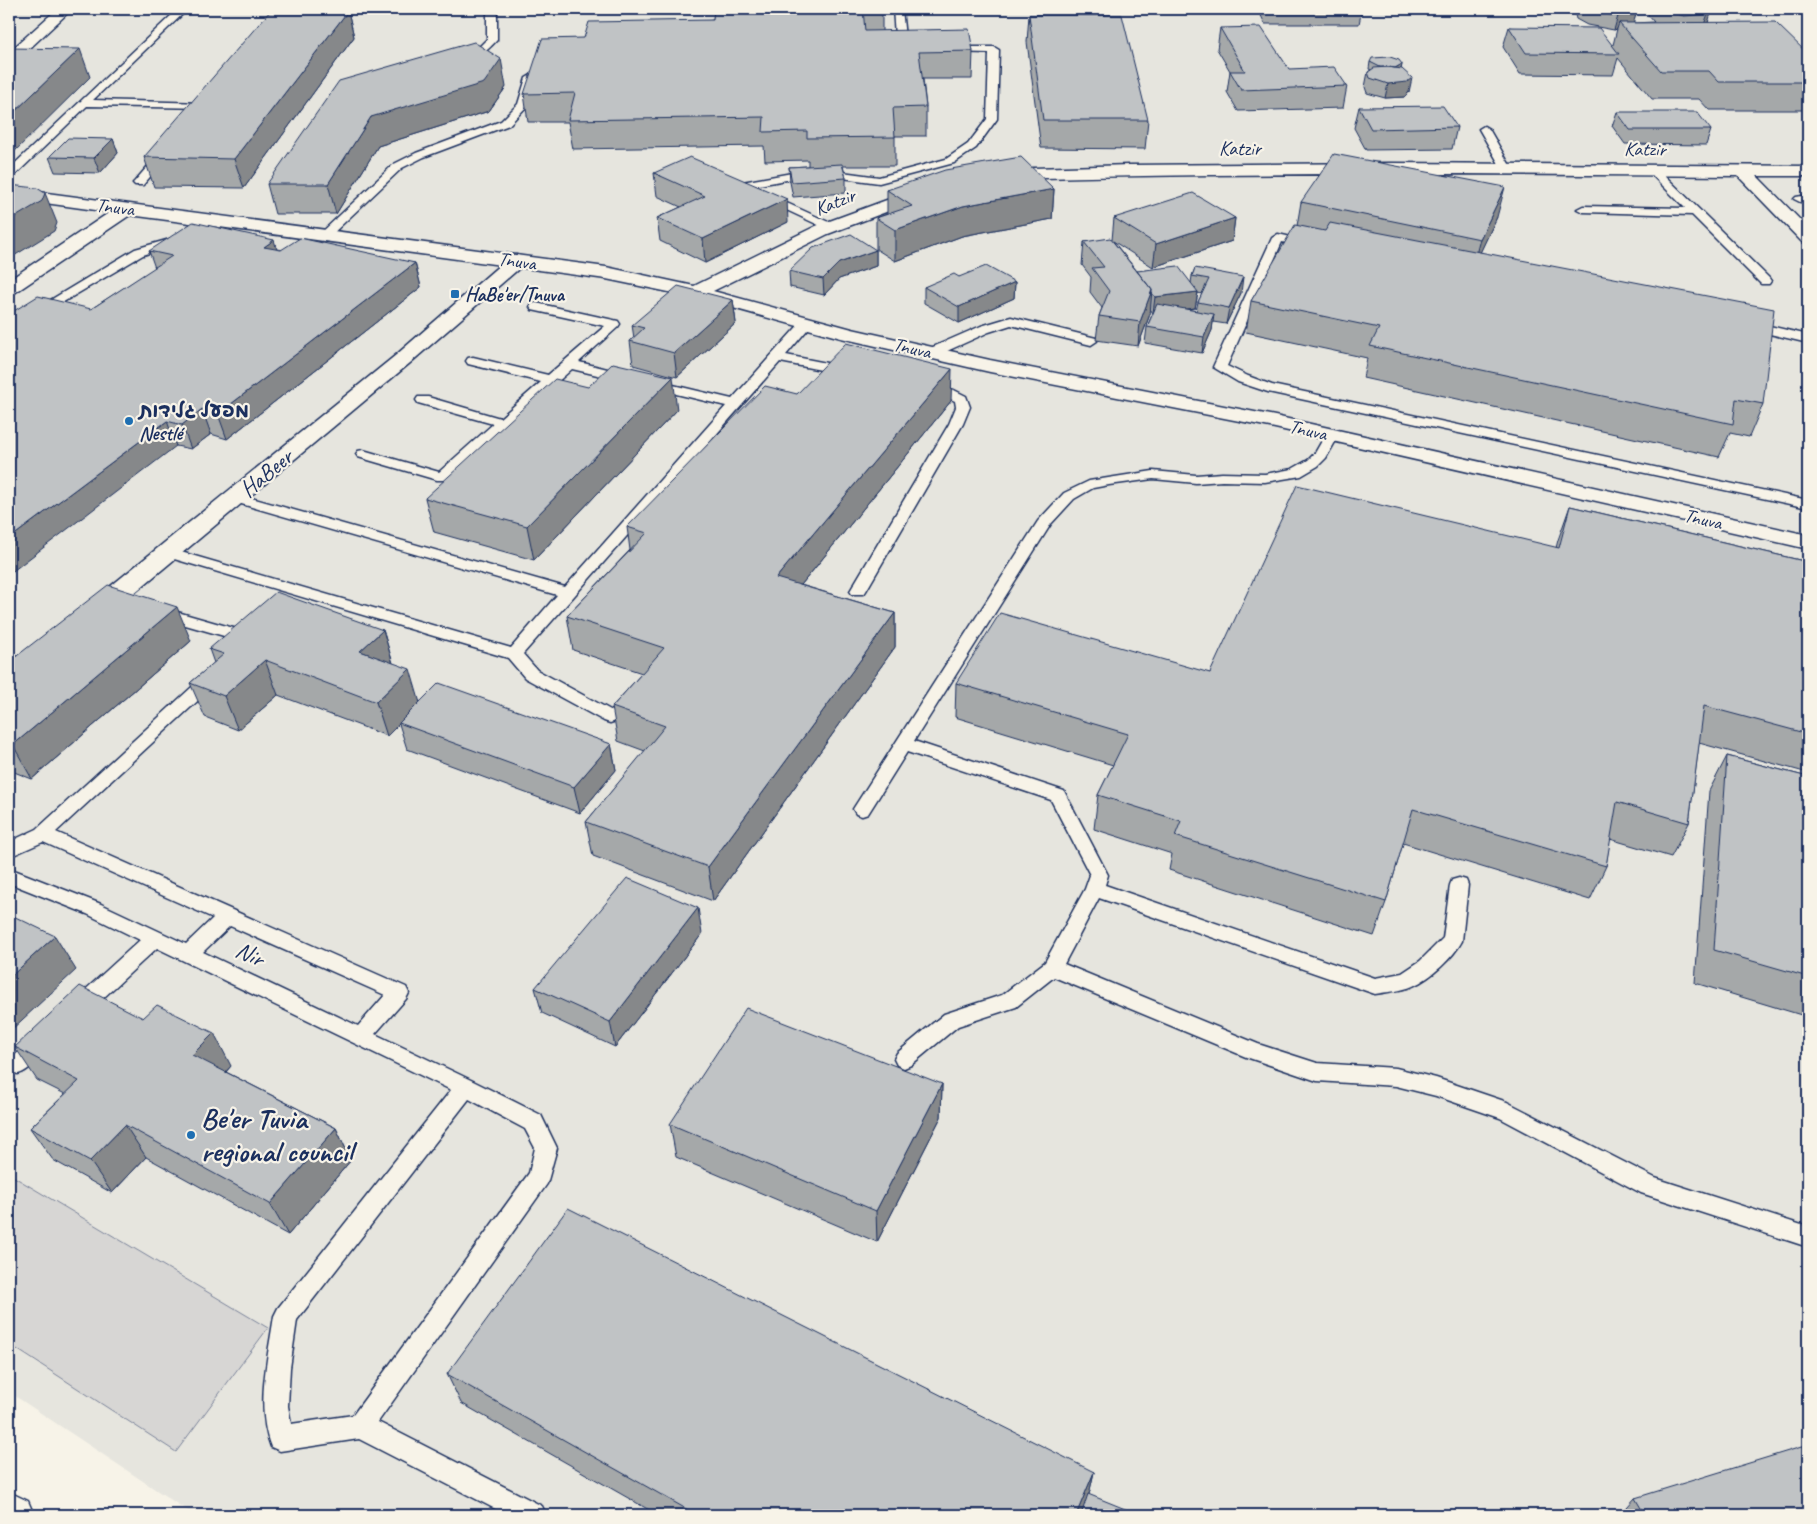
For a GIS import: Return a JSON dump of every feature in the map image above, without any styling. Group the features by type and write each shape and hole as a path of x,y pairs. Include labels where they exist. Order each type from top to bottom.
{"main road":[{"path":"9,60 65,9"},
{"name":"Katzir","path":"983,176 1003,173 1129,170 1391,168 1808,171"},
{"path":"1744,172 1808,238"},
{"name":"Katzir","path":"696,292 831,226 938,187"},
{"name":"Tnuva","path":"9,193 606,274 696,292 807,323 931,353 1332,435 1808,542"},
{"path":"9,288 128,208"},
{"name":"HaBeer","path":"76,627 129,603 169,553 396,366 516,261"},
{"path":"9,1512 14,1515"}],"lane":[{"path":"9,175 183,9"},
{"path":"452,63 479,52 492,40 492,9"},
{"path":"689,9 749,9"},
{"path":"897,9 901,49 919,50"},
{"path":"722,19 741,17"},
{"path":"831,226 738,183 803,174 835,174 879,180 950,161 972,146 992,120 994,50 938,50"},
{"path":"325,235 398,166 430,151 505,124 523,105 536,63"},
{"path":"84,103 210,102 194,120"},
{"path":"1484,129 1507,169"},
{"path":"139,183 170,148"},
{"path":"1654,171 1766,281"},
{"path":"1584,209 1696,212"},
{"path":"1327,247 1278,238 1220,367 1243,379 1268,388 1808,504"},
{"path":"9,330 139,252 173,242 192,240"},
{"path":"363,454 442,477 614,324 536,307"},
{"path":"931,353 985,328 1011,321 1091,342"},
{"path":"514,654 807,323"},
{"path":"1735,323 1808,339"},
{"path":"777,357 863,375"},
{"path":"473,360 551,380"},
{"path":"569,364 735,404"},
{"path":"858,591 956,424 962,407 961,399 948,392 920,387"},
{"path":"423,400 503,423"},
{"path":"862,809 1045,521 1069,496 1089,485 1153,475 1196,479 1222,477 1264,478 1296,473 1321,455 1332,435"},
{"path":"236,498 568,593"},
{"path":"169,553 514,654 531,674 610,718"},
{"path":"9,850 43,834 224,667 235,648 231,633 129,603"},
{"path":"903,744 1058,796 1099,875 1094,889 1052,968 1008,1000 951,1020 904,1058"},
{"path":"43,834 399,993 360,1036"},
{"name":"Nir","path":"9,875 94,909 466,1087 533,1122 546,1148 539,1177 360,1426"},
{"path":"1094,889 1375,986 1407,980 1427,967 1452,941 1459,885"},
{"path":"189,954 227,917"},
{"path":"18,1065 155,938"},
{"path":"1052,968 1253,1051 1317,1072 1396,1077 1436,1087 1507,1111 1649,1186 1808,1237"},
{"path":"466,1087 286,1316 278,1368 276,1406 280,1438 360,1426 533,1515"}],"shaded area":[{"path":"9,9 1808,9 1808,1515 194,1515 9,1392"},
{"path":"9,1174 268,1328 176,1452 9,1344"}],"building":[{"path":"714,9 863,9 865,31 969,29 973,51 919,52 926,107 893,108 895,137 807,138 807,131 763,132 764,117 568,120 575,93 524,94 542,39 584,38 589,22 713,20"},
{"path":"1586,9 1636,9 1637,11 1618,16 1591,12"},
{"path":"1658,9 1711,9 1712,11 1708,14 1684,16"},
{"path":"271,10 348,11 234,159 144,157"},
{"path":"1029,15 1122,15 1148,120 1043,120"},
{"path":"1775,22 1808,54 1808,82 1719,82 1709,71 1661,71 1619,23"},
{"path":"1261,27 1289,69 1334,67 1347,86 1241,90 1230,71 1245,71 1220,28"},
{"path":"1509,27 1599,28 1619,54 1526,53"},
{"path":"474,42 501,59 484,83 371,117 328,184 267,184 339,81"},
{"path":"9,48 80,49 9,117"},
{"path":"1390,57 1399,60 1402,64 1395,68 1380,67 1370,62 1372,58"},
{"path":"1374,68 1402,69 1412,78 1407,82 1388,84 1370,78 1368,72"},
{"path":"1443,106 1457,127 1371,129 1359,107"},
{"path":"1617,112 1697,112 1711,130 1630,130"},
{"path":"68,138 113,139 94,158 49,157"},
{"path":"1334,154 1505,187 1480,239 1301,202"},
{"path":"690,157 787,199 703,239 657,218 705,196 654,173"},
{"path":"1021,157 1054,189 963,206 895,230 876,218 912,206 887,190 945,170"},
{"path":"842,164 846,178 792,182 789,167"},
{"path":"9,185 37,188 45,193 42,201 9,221"},
{"path":"1193,193 1235,218 1156,244 1114,218"},
{"name":"מפעל גלידות Nestlé","path":"193,222 274,240 264,247 281,250 300,238 415,263 218,414 202,409 182,425 167,421 9,539 9,314 38,296 91,309 172,256 149,251"},
{"path":"1330,223 1774,309 1763,404 1736,399 1733,424 1370,346 1379,328 1251,301 1295,225 1325,231"},
{"path":"851,234 876,250 839,263 823,279 789,271 813,248"},
{"path":"1110,238 1152,290 1140,322 1099,316 1109,291 1092,268 1104,267 1084,242"},
{"path":"986,266 1015,282 959,307 924,287 954,274 959,277"},
{"path":"1178,266 1198,292 1155,297 1152,290 1137,271"},
{"path":"1195,268 1243,277 1229,308 1198,302 1209,279 1192,276"},
{"path":"678,286 733,300 674,353 630,341 644,328 632,325"},
{"path":"1157,304 1214,314 1204,337 1147,327"},
{"path":"846,343 952,369 776,578 895,613 708,867 586,822 665,726 612,707 664,648 567,616 647,533 627,527 765,386 797,394"},
{"path":"613,363 673,377 527,526 425,498 555,379 588,387"},
{"path":"1297,485 1559,548 1570,506 1808,562 1808,734 1704,706 1689,823 1617,802 1606,866 1413,809 1386,902 1175,836 1181,821 1098,795 1128,734 956,683 1000,613 1210,673"},
{"path":"108,585 177,607 13,745 9,743 9,662"},
{"path":"276,592 383,630 360,651 410,669 376,702 265,660 224,696 190,683 224,654 209,649"},
{"path":"439,683 611,744 574,787 399,723"},
{"path":"1727,756 1808,777 1808,977 1714,950"},
{"path":"627,878 698,908 610,1022 535,988"},
{"path":"9,914 55,936 9,978"},
{"name":"Be'er Tuvia regional council","path":"80,986 143,1018 157,1005 214,1033 192,1055 336,1128 270,1204 125,1125 90,1161 30,1128 79,1081 15,1047"},
{"path":"746,1008 942,1084 876,1211 670,1124"},
{"path":"568,1208 1094,1472 1076,1515 697,1515 447,1374"},
{"path":"1808,1445 1808,1515 1645,1515 1635,1498"},
{"path":"1088,1494 1140,1515 1081,1515"}],"place":[{"name":"HaBe'er/Tnuva","path":"455,294"},
{"name":"מפעל גלידות Nestlé","path":"129,421"},
{"name":"Be'er Tuvia regional council","path":"191,1135"}]}
